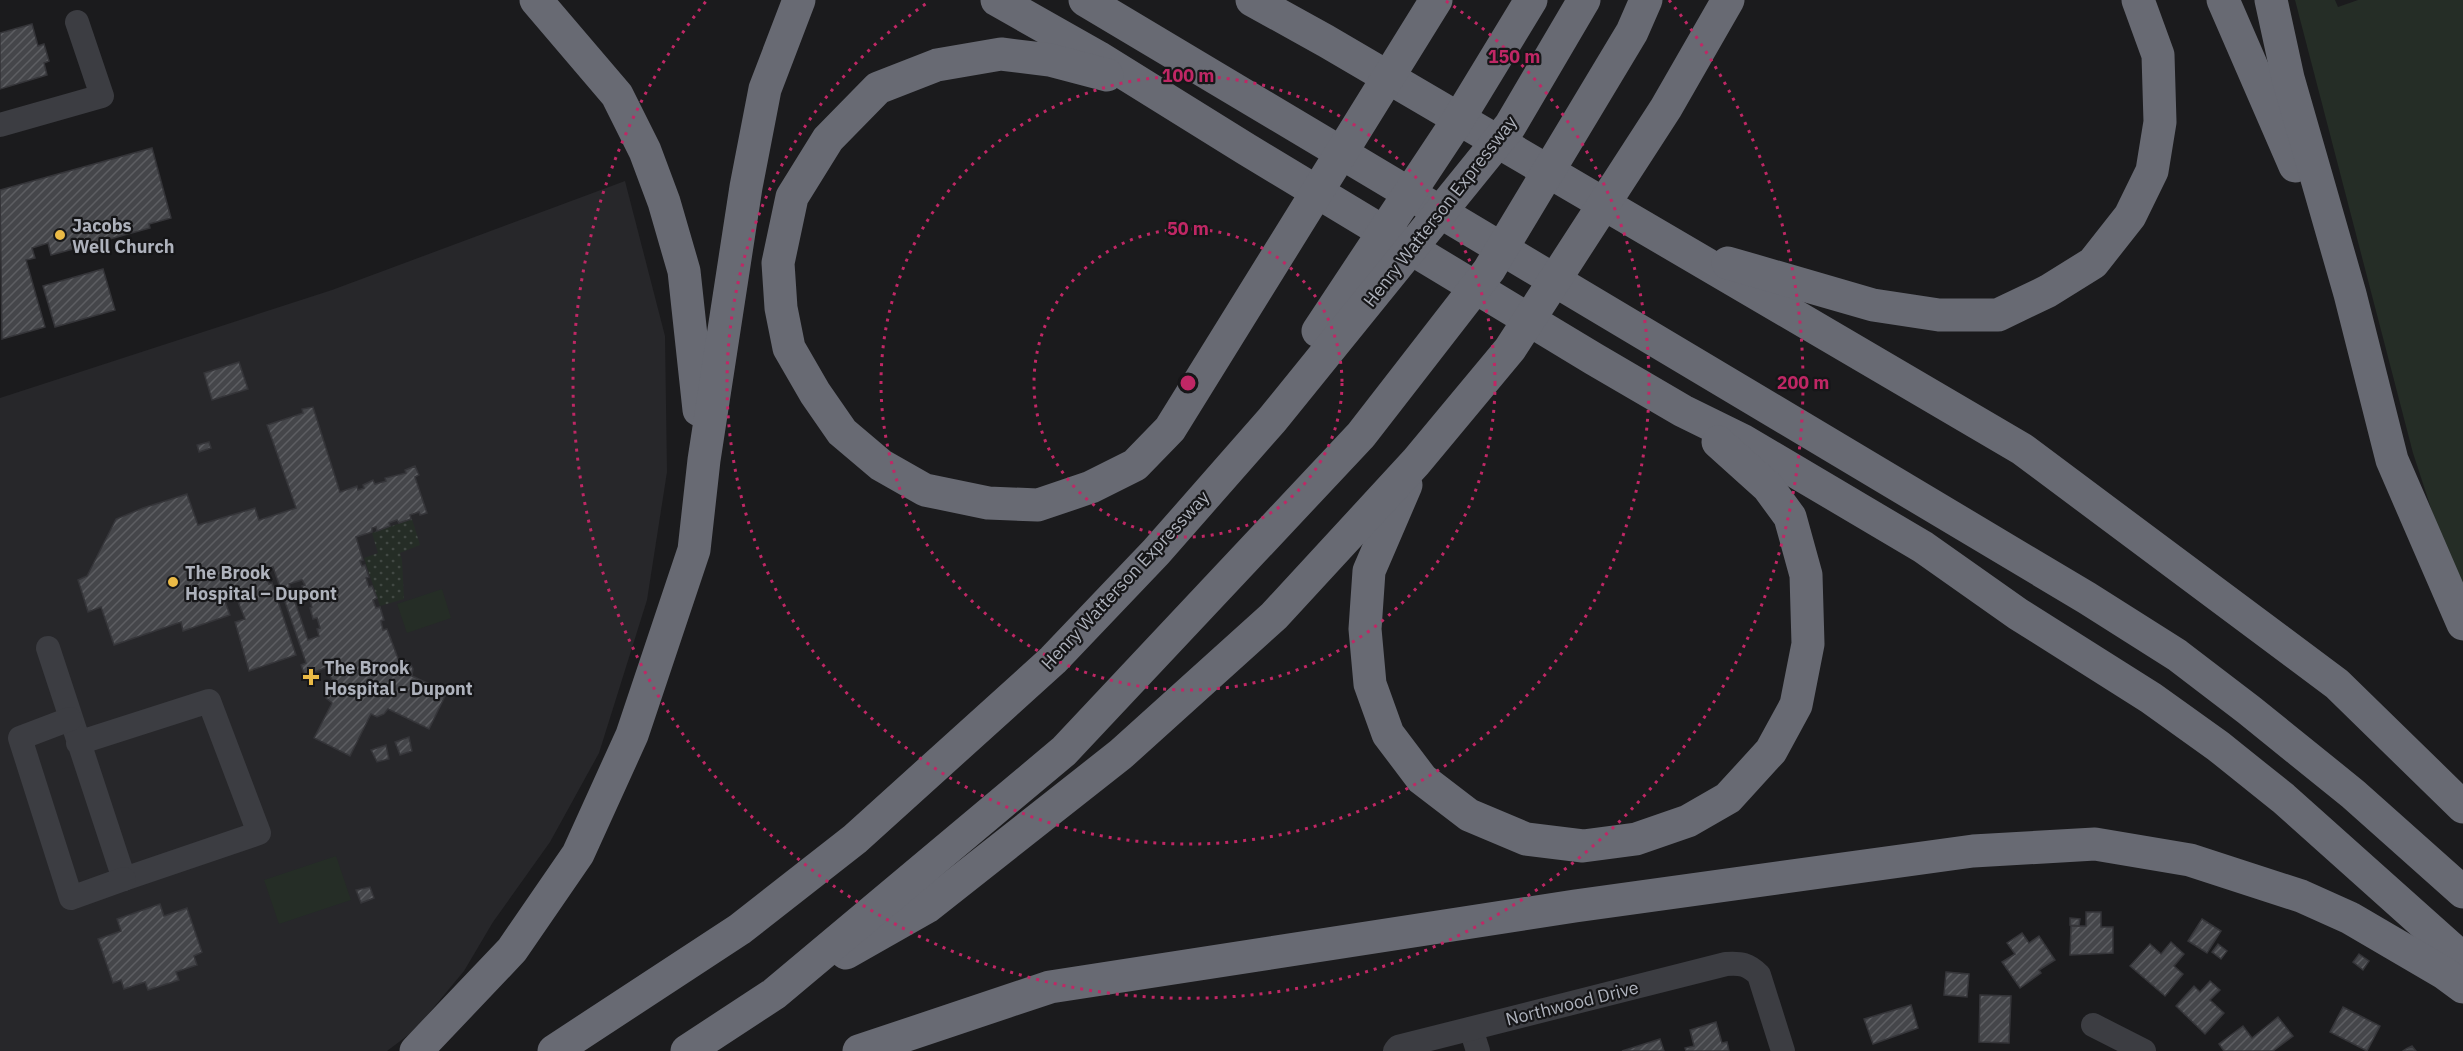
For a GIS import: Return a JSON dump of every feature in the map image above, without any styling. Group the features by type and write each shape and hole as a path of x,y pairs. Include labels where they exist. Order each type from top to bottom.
{"highway":[{"path":"536,0 617,95 645,151 664,202 684,271 704,460"},
{"path":"416,1051 512,950 578,854 632,735 694,550 704,460 746,187 765,89 799,0"},
{"path":"997,0 1098,57 1594,359 1683,411 1742,440 1923,547 2018,614 2151,698 2218,746 2283,798 2463,959"},
{"path":"1085,0 2087,598 2177,655 2353,794 2463,892"},
{"path":"1252,0 2022,448 2337,684 2463,807"},
{"path":"1141,84 1050,60 1001,54 937,65 878,88 828,139 792,196 778,263 782,308 789,348 815,393 842,432 881,465 926,490 988,503 1038,505 1091,487 1135,465 1170,429 1436,0"},
{"path":"542,1051 719,921 872,801 1144,543 1325,323 1458,120 1531,0"},
{"name":"Henry Watterson Expressway","path":"554,1051 748,922 855,839 1053,660 1156,552 1272,420 1503,135 1584,0"},
{"path":"774,994 1064,750 1361,435 1489,270 1632,32 1647,0"},
{"path":"1682,250 1873,305 1939,315 1998,315 2048,291 2093,263 2130,216 2152,171 2160,122 2158,55 2138,0"},
{"path":"2223,0 2350,294"},
{"path":"2271,0 2288,78 2350,294 2392,460 2463,624"},
{"path":"687,1051 774,994 927,907 1121,753 1274,616 1416,462 1510,349 1648,137 1728,1"},
{"path":"1416,462 1369,571 1365,630 1370,684 1388,734 1422,779 1469,815 1526,839 1583,846 1635,839 1688,821 1728,798 1771,751 1796,705 1808,645 1806,575 1790,517 1767,487 1683,411"},
{"path":"859,1051 1050,987 1575,906 1973,851 2095,844 2190,860 2301,896 2350,918 2444,972 2463,987"}],"street":[{"path":"0,125 102,96 77,22"},
{"path":"48,648 124,879"},
{"path":"70,719 20,738 71,897 259,833 209,701 78,743"},
{"name":"Northwood Drive","path":"1395,1051 1398,1047 1475,1040 1726,964 1743,963 1759,975 1783,1051"},
{"path":"2093,1025 2144,1051"}],"shaded area":[{"path":"2295,0 2335,0 2338,7 2358,0 2463,0 2463,583 2444,548 2413,453"},
{"name":"The Brook Hospital - Dupont","path":"625,181 665,336 667,472 647,600 599,753 550,842 493,922 464,971 415,1030 387,1051 0,1051 0,398 332,290"},
{"path":"412,519 420,545 400,553 404,599 380,606 364,558 378,553 372,533"},
{"path":"442,589 451,618 407,633 397,604"},
{"path":"336,856 351,900 279,924 264,880"}],"building":[{"path":"32,24 38,46 44,44 49,61 44,63 47,75 0,89 0,33"},
{"name":"Jacobs Well Church","path":"152,148 171,218 149,224 150,228 51,255 48,243 32,248 35,258 26,260 45,327 2,339 0,190"},
{"path":"103,269 115,310 55,327 43,286"},
{"path":"239,362 248,389 212,400 204,373"},
{"name":"The Brook Hospital – Dupont","path":"313,407 340,492 357,486 358,490 364,488 363,485 373,480 375,484 386,481 385,478 406,473 405,470 415,466 419,475 415,477 427,513 420,515 419,512 410,515 411,519 399,523 397,520 389,523 390,526 377,531 376,527 372,528 372,532 356,537 363,560 360,561 362,566 365,565 369,587 372,586 377,598 373,600 376,608 380,607 384,620 381,621 383,630 387,629 399,661 405,660 410,663 413,669 412,676 447,692 429,729 388,709 377,717 371,714 350,756 314,738 332,703 326,698 325,693 329,685 333,683 327,667 305,676 301,665 306,663 273,567 264,570 269,584 272,583 296,655 249,671 235,622 245,619 236,597 225,601 230,615 183,631 181,622 114,645 101,607 88,612 78,580 87,576 116,519 143,508 187,494 198,525 255,508 259,520 296,508 267,425 303,413 302,409","holes":["302,580 305,585 302,586 306,598 309,597 313,619 317,618 320,628 317,629 319,636 308,640 289,584"]},
{"path":"209,442 211,448 199,452 197,445"},
{"path":"409,737 412,751 400,755 395,742"},
{"path":"386,745 389,759 377,762 371,750"},
{"path":"370,887 374,898 361,903 356,890"},
{"path":"160,904 164,916 187,908 202,952 194,956 197,965 176,972 179,980 148,990 145,982 124,989 121,980 113,983 98,939 121,931 117,919"},
{"path":"2086,912 2101,912 2101,927 2113,927 2113,953 2070,955 2071,926 2086,926"},
{"path":"2070,918 2080,919 2079,926 2070,925"},
{"path":"2202,919 2221,931 2207,953 2188,941"},
{"path":"2022,933 2029,943 2039,936 2055,960 2039,970 2041,973 2020,988 2002,962 2015,954 2007,943"},
{"path":"2171,942 2184,954 2174,966 2183,974 2165,996 2130,966 2150,944 2161,954"},
{"path":"2218,944 2227,951 2221,959 2212,952"},
{"path":"2359,954 2369,961 2363,970 2353,962"},
{"path":"1946,972 1969,974 1967,997 1944,995"},
{"path":"2210,981 2220,990 2210,1000 2224,1013 2205,1034 2176,1006 2194,986 2200,992"},
{"path":"1980,995 2011,996 2009,1043 1979,1042"},
{"path":"1911,1005 1918,1028 1873,1044 1864,1019"},
{"path":"2343,1007 2380,1026 2367,1051 2330,1032"},
{"path":"2278,1017 2293,1036 2273,1051 2224,1051 2219,1044 2243,1026 2252,1038"},
{"path":"1716,1022 1722,1043 1727,1042 1729,1051 1686,1051 1685,1048 1694,1046 1690,1030"},
{"path":"1660,1039 1664,1051 1622,1051"},
{"path":"2412,1046 2416,1051 2403,1051 2406,1049"}],"place":[{"name":"Jacobs Well Church","path":"60,235"},
{"name":"The Brook Hospital – Dupont","path":"173,582"},
{"name":"The Brook Hospital - Dupont","path":"311,677"}]}
